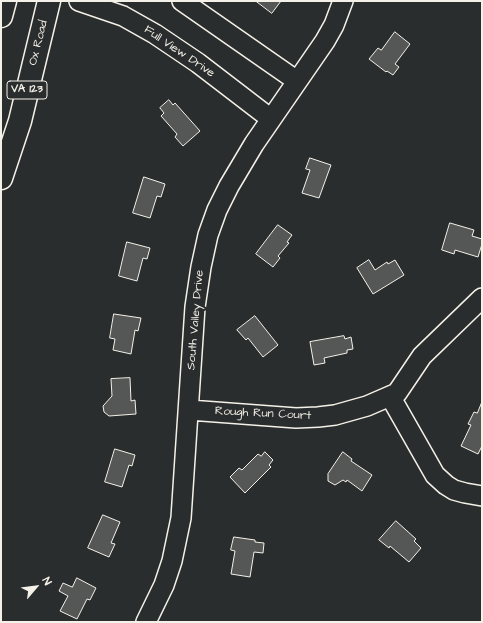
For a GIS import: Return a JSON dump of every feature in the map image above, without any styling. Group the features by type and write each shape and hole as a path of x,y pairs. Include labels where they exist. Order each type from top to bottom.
{"highway":[{"path":"1,16 5,1"},
{"name":"Ox Road","path":"1,178 20,121 49,1"}],"street":[{"name":"Full View Drive","path":"79,1 123,16 156,34 198,63 272,119"},
{"path":"182,1 297,81"},
{"name":"South Valley Drive","path":"146,622 164,585 172,561 181,518 195,307 201,267 208,235 217,210 229,186 254,144 328,36 343,1"},
{"name":"Rough Run Court","path":"189,410 296,418 318,417 355,410 397,392 422,356 482,298"},
{"path":"390,396 435,475 454,490 482,496"}],"building":[{"path":"256,1 281,1 272,13"},
{"path":"395,32 410,44 395,64 399,67 393,75 387,71 386,72 369,59 378,48 381,50"},
{"path":"169,100 173,105 175,103 200,131 183,146 175,137 177,134 161,116 164,113 160,108"},
{"path":"310,158 331,165 319,198 302,193 310,170 306,169"},
{"path":"144,177 165,184 161,197 157,196 150,218 133,213"},
{"path":"450,223 474,230 472,236 482,239 478,257 455,250 454,254 442,250"},
{"path":"278,225 292,235 287,242 289,243 278,256 280,258 273,267 256,254"},
{"path":"127,242 150,248 147,259 143,258 137,281 119,276"},
{"path":"369,260 375,270 387,262 388,264 395,260 404,275 373,294 357,268"},
{"path":"114,314 141,318 138,331 135,330 131,354 113,350 115,339 110,338"},
{"path":"255,316 278,345 263,357 248,338 246,340 237,330"},
{"path":"344,336 345,339 351,337 353,349 347,350 347,353 324,358 325,363 314,365 310,342"},
{"path":"130,378 131,401 135,400 136,414 109,416 104,412 103,406 112,396 111,379"},
{"path":"482,402 482,446 478,454 461,446 471,425 468,424 474,412 477,413"},
{"path":"115,449 135,455 132,466 129,465 122,487 105,482"},
{"path":"265,452 273,460 269,465 271,467 245,493 230,477 239,468 242,470 258,454 261,456"},
{"path":"343,452 352,459 351,461 372,475 362,491 347,480 346,482 343,480 335,485 328,481 328,474"},
{"path":"103,515 120,522 111,543 115,544 109,557 88,548"},
{"path":"396,521 416,539 414,541 421,548 409,562 390,546 389,548 379,540"},
{"path":"234,537 264,543 263,553 254,552 250,577 231,574 235,551 231,550"},
{"path":"77,578 96,588 90,600 87,599 77,619 60,611 68,596 59,591 63,583 72,587"}]}
